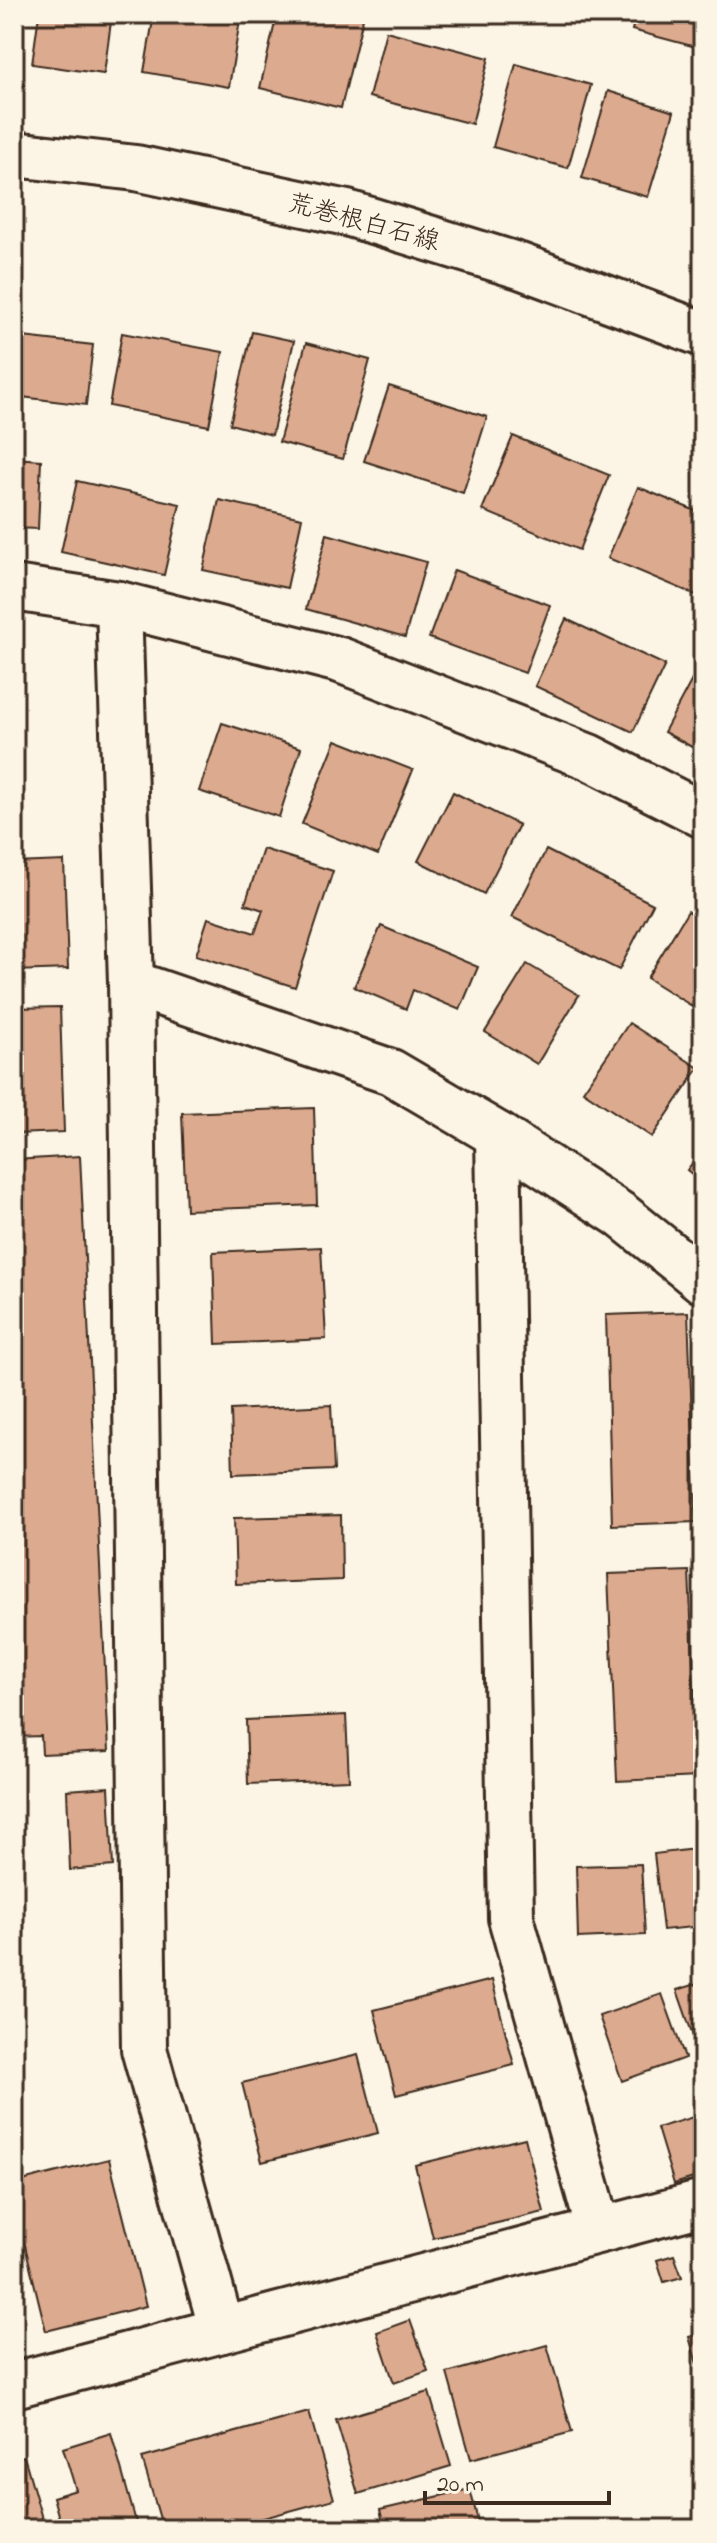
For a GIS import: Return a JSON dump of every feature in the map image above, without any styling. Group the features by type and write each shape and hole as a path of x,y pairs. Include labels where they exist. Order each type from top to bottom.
{"street":[{"name":"荒巻根白石線","path":"14,154 136,168 347,213 520,266 703,334"},
{"path":"14,588 119,604 340,660 589,757 703,815"},
{"path":"119,604 131,983 144,2049 222,2330"},
{"path":"131,983 391,1072 498,1135 621,1215 703,1281"},
{"path":"498,1135 511,1918 599,2230"},
{"path":"14,2385 703,2203"}],"building":[{"path":"39,14 112,14 104,74 32,64"},
{"path":"154,14 241,14 229,87 144,72"},
{"path":"277,14 364,14 341,108 260,88"},
{"path":"636,14 703,14 703,49 632,30"},
{"path":"386,31 489,58 472,124 369,97"},
{"path":"516,64 591,85 568,168 493,147"},
{"path":"608,91 674,112 648,197 582,178"},
{"path":"252,332 294,341 272,435 230,424"},
{"path":"122,333 223,352 209,426 109,406"},
{"path":"14,336 93,345 86,405 14,396"},
{"path":"306,343 370,360 343,459 279,442"},
{"path":"389,386 487,417 463,493 364,461"},
{"path":"513,436 609,475 579,550 482,510"},
{"path":"14,458 41,460 38,529 14,528"},
{"path":"77,481 180,504 164,575 61,552"},
{"path":"638,487 703,514 703,598 608,558"},
{"path":"219,500 302,518 287,588 203,570"},
{"path":"327,534 426,562 405,637 306,609"},
{"path":"454,570 550,605 525,673 429,638"},
{"path":"566,619 665,665 633,732 535,686"},
{"path":"695,674 703,678 703,753 664,732"},
{"path":"222,723 301,748 279,817 199,791"},
{"path":"336,740 413,770 378,855 302,824"},
{"path":"453,792 519,825 484,894 418,861"},
{"path":"263,849 333,871 295,987 196,955 208,918 255,933 263,910 245,904"},
{"path":"546,850 653,904 619,970 512,917"},
{"path":"64,861 68,969 14,971 14,863"},
{"path":"688,911 703,920 703,1013 647,978"},
{"path":"381,926 478,967 460,1010 413,990 406,1009 354,987"},
{"path":"527,964 579,995 537,1064 485,1032"},
{"path":"60,1007 64,1132 14,1134 14,1008"},
{"path":"629,1023 699,1068 652,1137 583,1091"},
{"path":"314,1108 317,1205 186,1210 182,1113"},
{"path":"703,1149 703,1183 687,1170"},
{"path":"80,1156 109,1751 42,1754 41,1736 14,1737 14,1160"},
{"path":"321,1247 326,1339 216,1344 213,1252"},
{"path":"688,1312 696,1522 612,1525 606,1315"},
{"path":"331,1405 334,1470 233,1474 231,1410"},
{"path":"341,1515 342,1580 236,1584 234,1518"},
{"path":"689,1571 698,1777 617,1781 608,1574"},
{"path":"346,1715 349,1780 248,1784 246,1720"},
{"path":"109,1787 113,1866 70,1870 67,1790"},
{"path":"703,1848 703,1926 663,1930 654,1854"},
{"path":"641,1864 645,1935 578,1938 576,1866"},
{"path":"492,1980 514,2065 396,2095 374,2010"},
{"path":"703,1982 703,2051 699,2053 677,1990"},
{"path":"662,1994 685,2058 622,2081 599,2016"},
{"path":"358,2055 378,2133 262,2162 242,2083"},
{"path":"703,2114 703,2175 674,2184 657,2128"},
{"path":"525,2138 544,2212 433,2238 415,2165"},
{"path":"109,2159 146,2306 46,2331 14,2201 14,2183"},
{"path":"674,2255 682,2277 664,2282 657,2260"},
{"path":"410,2320 428,2371 394,2383 377,2332"},
{"path":"703,2333 703,2384 689,2337"},
{"path":"547,2345 572,2432 471,2459 447,2373"},
{"path":"429,2392 451,2466 358,2494 336,2420"},
{"path":"309,2412 334,2499 223,2529 163,2529 142,2458"},
{"path":"111,2433 138,2529 62,2529 53,2497 76,2490 63,2448"},
{"path":"24,2456 45,2529 14,2529 14,2458"},
{"path":"470,2489 480,2529 385,2529 380,2510"}]}
